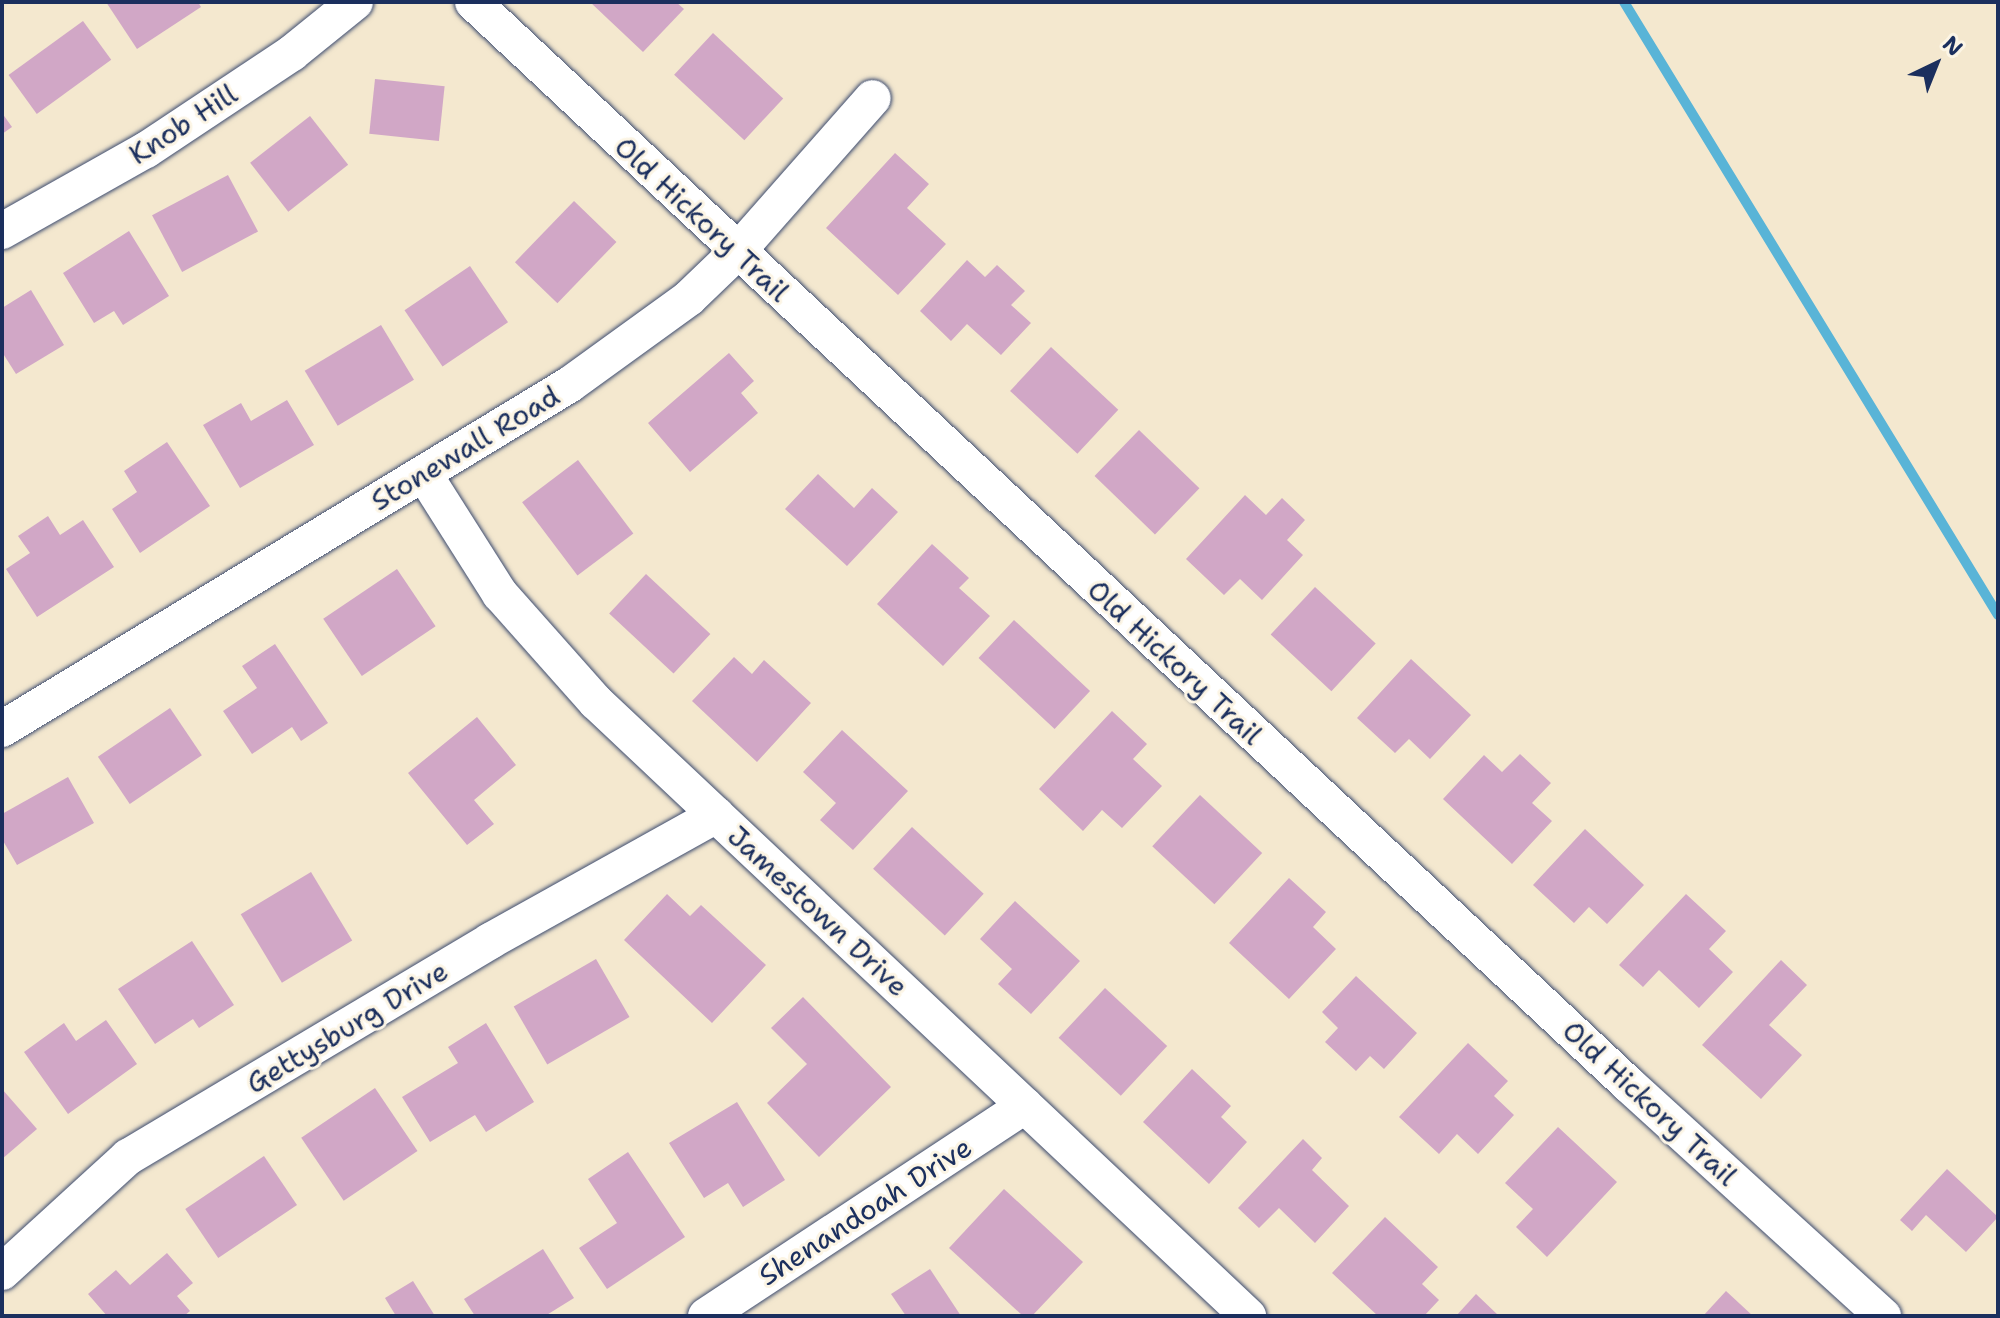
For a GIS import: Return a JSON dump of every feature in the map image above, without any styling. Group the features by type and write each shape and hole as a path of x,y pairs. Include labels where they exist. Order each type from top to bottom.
{"street":[{"name":"Knob Hill","path":"2,231 146,150 292,53 355,2"},
{"name":"Old Hickory Trail","path":"473,2 737,252 1883,1316"},
{"name":"Stonewall Road","path":"2,729 569,385 689,298 737,252 873,98"},
{"name":"Jamestown Drive","path":"424,474 500,594 596,702 1248,1316"},
{"name":"Gettysburg Drive","path":"2,1272 128,1157 490,941 716,815"},
{"name":"Shenandoah Drive","path":"706,1316 1025,1106"}],"building":[{"path":"106,2 198,2 201,7 137,49"},
{"path":"590,2 676,2 684,9 643,52"},
{"path":"83,21 111,60 37,114 9,75"},
{"path":"713,33 783,98 744,140 674,75"},
{"path":"375,79 445,86 439,141 369,134"},
{"path":"2,113 12,127 2,134"},
{"path":"310,116 348,165 288,212 250,163"},
{"path":"895,153 929,184 907,208 946,244 898,295 826,228"},
{"path":"228,175 258,232 182,272 152,215"},
{"path":"574,201 616,242 557,303 515,262"},
{"path":"129,231 169,296 123,325 114,311 94,323 63,273"},
{"path":"967,260 985,277 997,265 1025,291 1011,305 1031,323 1001,355 967,324 951,341 920,311"},
{"path":"470,266 508,322 443,367 405,310"},
{"path":"31,290 64,345 16,374 2,352 2,308"},
{"path":"381,325 414,380 338,426 305,371"},
{"path":"1051,347 1118,410 1077,454 1010,391"},
{"path":"729,353 754,381 741,393 758,413 690,472 648,423"},
{"path":"287,400 314,445 240,488 203,425 241,403 251,421"},
{"path":"1139,430 1199,488 1155,534 1095,476"},
{"path":"167,442 210,506 140,553 112,509 137,492 124,471"},
{"path":"578,460 633,533 577,576 522,502"},
{"path":"818,474 854,508 872,488 898,512 847,566 785,509"},
{"path":"1245,495 1266,515 1282,498 1305,520 1287,540 1303,555 1262,600 1240,579 1224,595 1186,559"},
{"path":"48,516 60,535 83,520 114,567 37,617 6,569 30,553 18,536"},
{"path":"932,544 969,578 959,588 990,616 943,666 877,604"},
{"path":"397,569 436,626 362,676 323,619"},
{"path":"646,574 710,634 674,674 609,613"},
{"path":"1315,587 1376,644 1331,691 1271,635"},
{"path":"1014,620 1090,691 1055,729 979,658"},
{"path":"275,644 328,723 301,741 292,727 252,754 223,711 257,688 242,666"},
{"path":"734,657 752,674 764,660 811,703 757,762 692,701"},
{"path":"1411,659 1471,715 1430,759 1409,739 1395,753 1357,718"},
{"path":"170,708 202,755 130,804 98,757"},
{"path":"1112,711 1147,744 1133,759 1162,786 1122,828 1102,810 1083,831 1039,789"},
{"path":"477,717 516,765 474,800 494,824 467,845 408,773"},
{"path":"842,730 908,791 853,850 820,820 836,803 803,772"},
{"path":"1520,754 1551,783 1532,803 1552,821 1512,864 1443,799 1484,755 1502,772"},
{"path":"68,777 94,823 17,865 2,839 2,814"},
{"path":"1200,795 1262,853 1214,904 1152,846"},
{"path":"912,827 984,894 945,936 873,869"},
{"path":"1585,829 1644,885 1607,924 1589,907 1574,923 1533,885"},
{"path":"311,872 352,941 282,983 241,914"},
{"path":"1289,878 1326,912 1313,927 1336,949 1289,999 1229,943"},
{"path":"667,894 690,916 701,905 766,965 712,1023 624,940"},
{"path":"1686,894 1726,931 1709,949 1733,972 1699,1008 1659,970 1643,987 1619,965"},
{"path":"1015,901 1080,961 1031,1014 998,984 1012,969 980,939"},
{"path":"192,941 234,1005 199,1028 193,1019 155,1044 118,989"},
{"path":"596,959 630,1017 547,1065 514,1006"},
{"path":"1781,960 1807,985 1769,1025 1802,1055 1761,1099 1702,1045"},
{"path":"1356,976 1417,1033 1384,1069 1370,1056 1356,1071 1325,1042 1338,1028 1322,1012"},
{"path":"1105,988 1167,1046 1121,1096 1059,1038"},
{"path":"803,997 891,1087 819,1157 767,1103 807,1064 771,1028"},
{"path":"106,1020 137,1064 68,1114 24,1052 64,1023 76,1041"},
{"path":"486,1023 534,1102 486,1132 475,1115 430,1142 402,1097 458,1063 448,1047"},
{"path":"1468,1043 1508,1081 1494,1096 1514,1115 1478,1154 1457,1134 1439,1154 1399,1117"},
{"path":"1192,1069 1231,1106 1221,1117 1247,1142 1209,1184 1143,1122"},
{"path":"375,1088 417,1151 344,1201 301,1138"},
{"path":"2,1089 37,1129 2,1159"},
{"path":"737,1102 785,1180 743,1207 728,1183 704,1198 669,1143"},
{"path":"1558,1127 1617,1182 1547,1257 1516,1227 1533,1209 1505,1183"},
{"path":"1303,1139 1322,1158 1312,1170 1349,1206 1315,1243 1279,1208 1259,1228 1238,1208"},
{"path":"628,1152 685,1237 607,1289 579,1248 617,1223 588,1179"},
{"path":"264,1156 297,1205 218,1258 185,1209"},
{"path":"1947,1169 1998,1217 1966,1252 1926,1215 1912,1231 1900,1220"},
{"path":"1004,1189 1083,1262 1032,1316 1023,1316 949,1248"},
{"path":"1385,1217 1438,1267 1422,1284 1439,1300 1424,1316 1378,1316 1332,1273"},
{"path":"543,1249 574,1298 545,1316 475,1316 464,1299"},
{"path":"167,1253 193,1283 177,1296 190,1311 184,1316 107,1316 88,1294 116,1270 130,1285"},
{"path":"930,1269 961,1316 906,1316 891,1294"},
{"path":"413,1281 435,1316 396,1316 385,1298"},
{"path":"1726,1291 1753,1316 1703,1316"},
{"path":"1476,1294 1499,1316 1456,1316"}],"waterway":[{"path":"1624,2 1998,615"}]}
